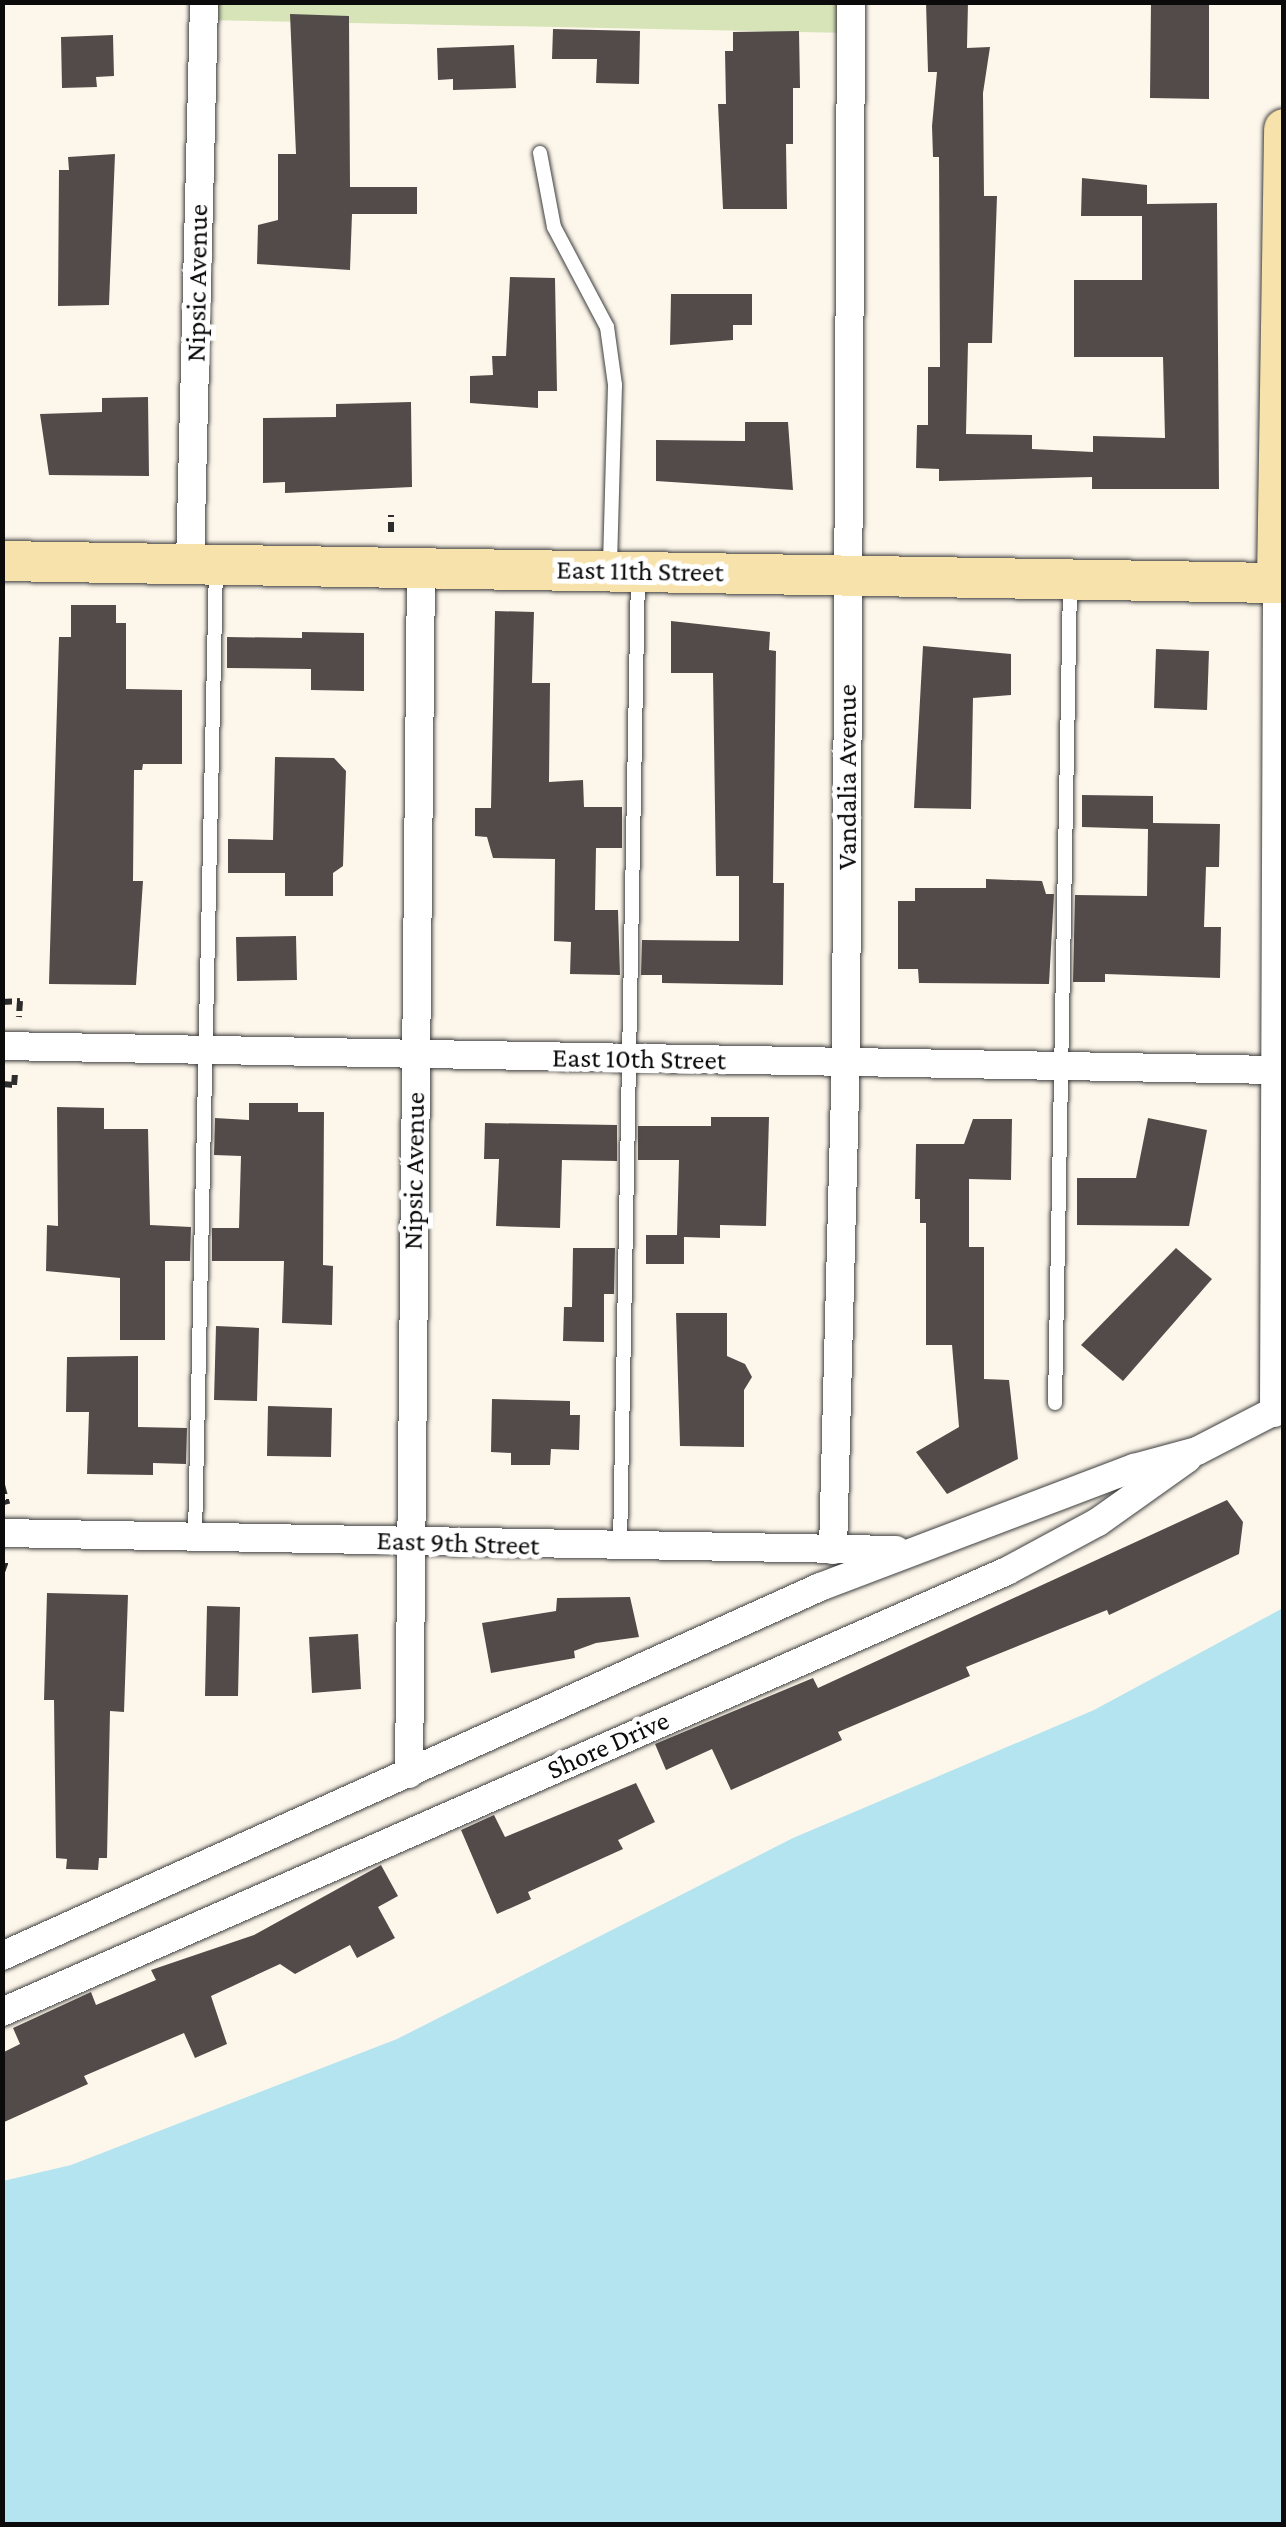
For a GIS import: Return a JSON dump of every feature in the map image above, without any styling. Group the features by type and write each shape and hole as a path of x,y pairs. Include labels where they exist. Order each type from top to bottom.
{"main road":[{"path":"1280,574 1284,128"},
{"name":"East 11th Street","path":"2,561 1070,579 1280,574"}],"street":[{"name":"Nipsic Avenue","path":"203,564 204,2"},
{"name":"Vandalia Avenue","path":"833,1550 846,1064 851,2"},
{"name":"Nipsic Avenue","path":"409,1774 406,1542 421,568"},
{"path":"1279,1410 1275,1070 1280,574"},
{"name":"East 10th Street","path":"2,1046 1275,1070"},
{"name":"Shore Drive","path":"2,1956 913,1550 1197,1451 1279,1410"},
{"name":"Shore Drive","path":"2,2012 1008,1571 1098,1522 1197,1451"},
{"name":"East 9th Street","path":"2,1532 620,1548 913,1550"}],"lane":[{"path":"540,153 554,227 607,326 615,385 624,570 630,1058 620,1548"},
{"path":"195,1536 203,1050 203,564"},
{"path":"1056,1403 1070,579"}],"path":[{"path":"2,1002 20,1001"}],"green space":[{"path":"204,2 851,3 850,33 204,20"}],"water":[{"path":"1283,1608 1283,2524 3,2524 3,2181 71,2165 397,2039 793,1838 1094,1710"}],"building":[{"path":"926,2 968,2 967,48 990,47 983,93 984,196 997,196 992,343 968,343 966,434 1032,435 1032,449 1093,452 1093,436 1165,438 1163,357 1074,357 1074,280 1142,280 1142,216 1081,216 1082,178 1147,185 1147,204 1217,203 1219,489 1092,489 1092,477 939,481 939,469 916,468 917,425 928,425 928,367 940,367 939,157 933,157 932,126 937,72 928,72"},
{"path":"1151,2 1209,2 1209,99 1150,98"},
{"path":"290,14 349,16 350,187 417,187 417,214 352,214 350,270 257,264 258,225 278,220 278,154 296,154"},
{"path":"553,29 640,31 639,84 596,83 597,59 552,59"},
{"path":"799,31 800,88 793,88 793,144 786,144 787,209 723,209 718,104 726,104 725,51 733,51 733,32"},
{"path":"113,35 114,76 96,77 97,87 62,88 61,37"},
{"path":"514,45 516,88 453,90 453,79 438,80 437,48"},
{"path":"115,154 109,305 58,306 59,170 69,170 68,157"},
{"path":"510,277 555,278 557,391 538,391 538,408 470,403 470,376 493,375 492,356 506,356"},
{"path":"671,294 752,294 752,325 733,325 733,340 670,345"},
{"path":"148,397 149,476 49,475 40,414 102,412 102,398"},
{"path":"411,402 412,487 285,493 285,482 263,483 263,418 336,417 336,404"},
{"path":"745,422 788,422 793,490 656,481 656,440 745,441"},
{"path":"71,605 116,605 116,623 126,623 126,689 182,690 182,764 143,764 142,770 134,770 133,881 143,881 136,985 49,984 59,637 71,637"},
{"path":"495,611 534,612 532,683 550,683 549,782 583,780 584,807 622,807 622,848 596,848 595,910 618,910 620,975 570,974 571,942 554,941 555,859 493,858 487,837 475,836 475,808 491,808"},
{"path":"671,621 770,632 769,650 776,651 773,883 784,883 783,985 662,983 662,975 641,975 642,940 739,941 739,876 716,876 713,673 671,673"},
{"path":"302,632 364,633 364,691 311,690 311,669 227,668 227,637 302,638"},
{"path":"923,646 1011,654 1011,695 973,698 971,809 914,808"},
{"path":"1156,649 1209,651 1207,710 1154,708"},
{"path":"275,757 334,758 346,771 343,866 333,873 333,896 285,896 285,873 228,873 228,839 273,840"},
{"path":"1082,795 1153,796 1153,823 1220,824 1219,867 1206,867 1204,927 1221,927 1220,978 1105,974 1105,982 1073,982 1075,895 1147,896 1148,829 1082,827"},
{"path":"986,879 1042,881 1046,894 1054,894 1049,984 919,983 918,969 898,969 898,901 915,901 915,888 986,888"},
{"path":"296,936 297,980 237,981 236,937"},
{"path":"249,1103 298,1103 298,1112 324,1112 323,1265 333,1266 332,1325 282,1323 284,1261 212,1261 212,1228 239,1228 241,1156 214,1155 215,1118 249,1120"},
{"path":"57,1107 104,1108 104,1129 148,1129 150,1225 191,1227 190,1261 165,1261 165,1340 120,1340 120,1278 46,1271 47,1225 58,1226"},
{"path":"711,1117 769,1117 766,1226 720,1225 720,1238 684,1237 684,1264 646,1264 646,1235 677,1235 679,1160 638,1160 638,1126 711,1126"},
{"path":"1148,1118 1207,1130 1189,1226 1077,1225 1077,1178 1136,1178"},
{"path":"973,1119 1012,1119 1011,1180 969,1179 969,1247 984,1247 984,1379 1009,1380 1018,1459 947,1494 916,1452 959,1427 952,1345 926,1345 926,1223 920,1223 920,1199 915,1199 916,1144 964,1144"},
{"path":"485,1123 617,1125 617,1161 562,1160 560,1228 496,1226 499,1159 484,1159"},
{"path":"573,1248 615,1248 614,1294 604,1294 604,1342 563,1341 564,1307 572,1307"},
{"path":"1176,1248 1212,1279 1123,1381 1081,1345"},
{"path":"676,1313 727,1313 727,1356 745,1364 752,1377 744,1390 744,1447 680,1446"},
{"path":"216,1326 259,1328 257,1401 214,1400"},
{"path":"138,1356 138,1427 187,1428 186,1464 153,1463 153,1475 87,1474 89,1412 66,1412 67,1357"},
{"path":"492,1399 570,1401 570,1415 580,1415 579,1450 551,1449 550,1465 511,1465 511,1453 491,1452"},
{"path":"268,1406 332,1408 331,1457 267,1456"},
{"path":"1227,1500 1243,1522 1239,1554 1109,1615 1107,1610 966,1667 970,1676 838,1732 842,1740 731,1790 712,1749 666,1770 655,1744 813,1678 818,1688"},
{"path":"47,1593 128,1595 124,1712 110,1711 107,1858 99,1858 98,1870 66,1869 67,1859 56,1858 54,1700 44,1700"},
{"path":"630,1597 639,1637 596,1643 574,1651 575,1658 491,1673 482,1623 556,1611 557,1598"},
{"path":"207,1606 240,1607 238,1696 205,1696"},
{"path":"358,1634 361,1689 312,1693 309,1637"},
{"path":"636,1783 655,1822 618,1840 623,1849 528,1892 531,1899 497,1914 461,1830 494,1815 505,1837"},
{"path":"381,1865 398,1896 378,1907 395,1938 357,1958 350,1945 295,1974 280,1964 211,1996 227,2044 195,2058 184,2033 84,2076 88,2084 2,2123 2,2053 20,2044 13,2028 91,1992 96,2005 156,1980 151,1970 254,1935"}]}
